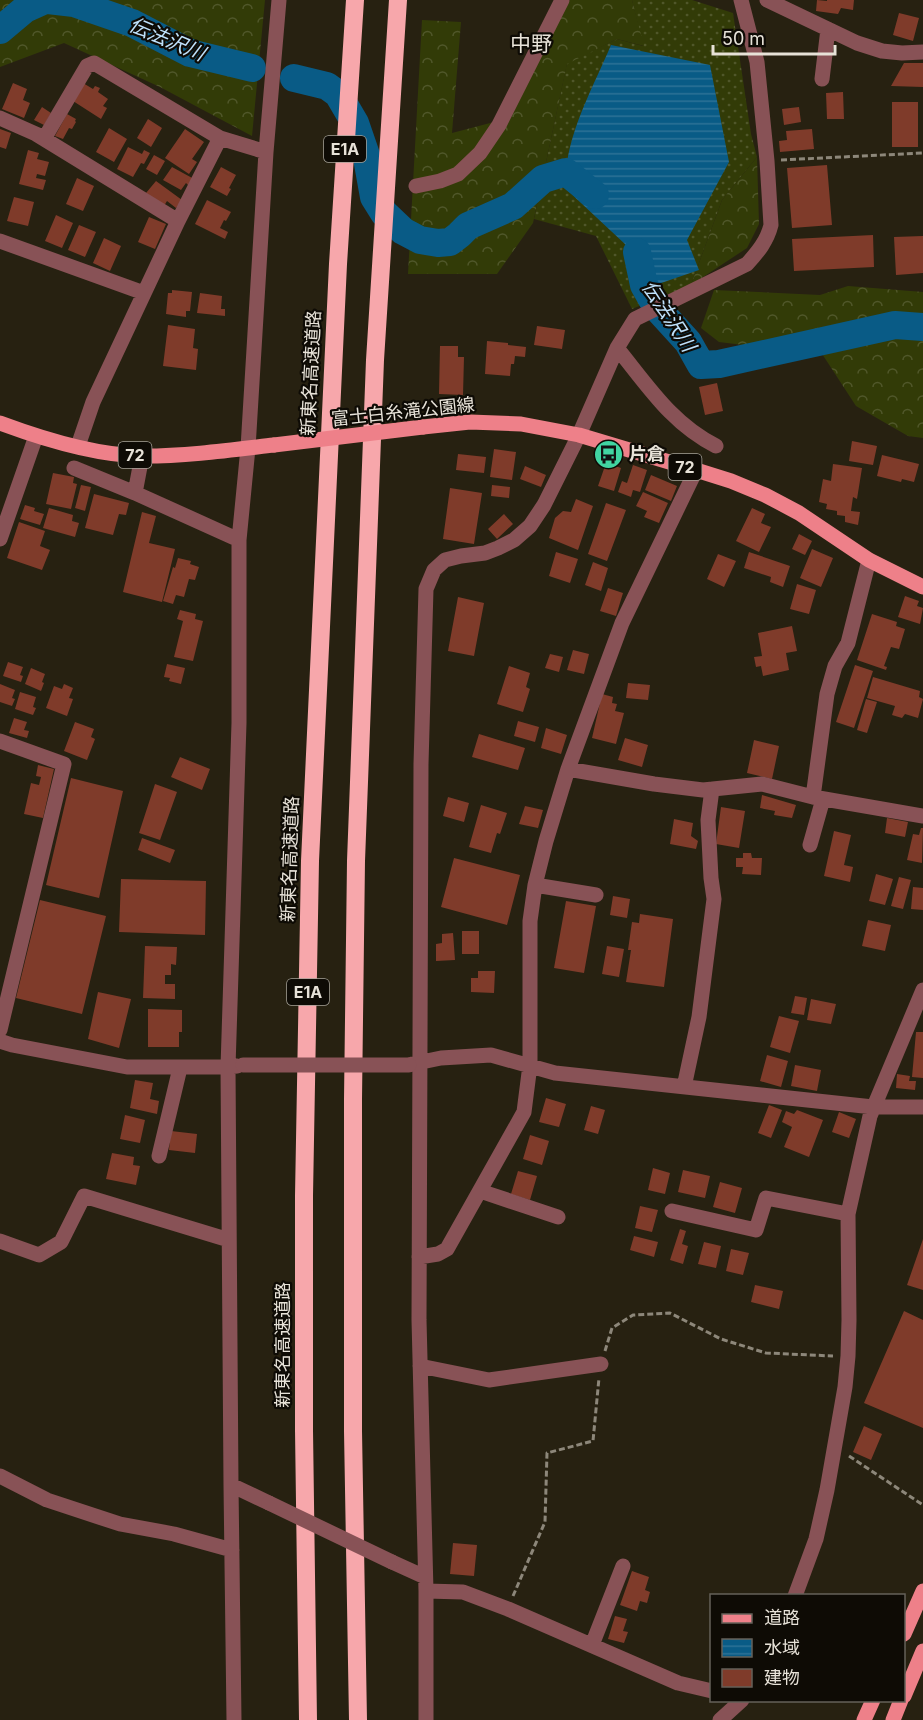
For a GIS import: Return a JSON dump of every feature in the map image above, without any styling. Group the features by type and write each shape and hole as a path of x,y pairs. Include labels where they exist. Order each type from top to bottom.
{"highway":[{"name":"新東名高速道路","path":"308,1720 304,1197 310,873 338,264 356,0"},
{"name":"E1A","path":"358,1720 353,1431 356,861 375,360 398,0"}],"main road":[{"name":"富士白糸滝公園線","path":"0,423 36,436 78,446 142,456 248,448 470,422 521,424 579,435 748,488 791,508 869,560 923,587"},
{"path":"905,1630 923,1592"},
{"path":"905,1692 923,1651"},
{"path":"864,1720 873,1702"},
{"path":"897,1719 902,1702"}],"street":[{"path":"234,1720 229,1240 235,1066 239,540 248,448 266,152 279,0"},
{"path":"416,186 458,174 480,153 499,125 562,0"},
{"path":"426,1720 415,1063 426,590 434,570 445,560 485,553 498,548 514,540 530,526 544,505 579,435 617,348 635,319 747,264 761,249 771,225 767,161 757,62 741,0"},
{"path":"767,0 857,43 882,51 923,52"},
{"path":"822,80 828,29"},
{"path":"44,139 87,66 94,63 220,138 266,152"},
{"path":"0,118 44,139 178,221"},
{"path":"78,446 93,402 178,221 220,138"},
{"path":"0,241 144,293"},
{"path":"617,348 666,410 702,439 716,446"},
{"path":"0,539 36,436"},
{"path":"135,493 142,456"},
{"path":"74,468 239,540"},
{"path":"419,1257 438,1254 447,1248 524,1112 530,1065 530,921 535,885 546,841 568,769 622,623 696,470"},
{"path":"810,845 818,798 827,694 835,666 848,643 869,560"},
{"path":"0,741 64,764 0,1030"},
{"path":"568,769 703,790 762,784 818,798 923,816"},
{"path":"684,1087 699,1017 714,899 708,820 711,789"},
{"path":"535,885 596,895"},
{"path":"796,1594 816,1539 845,1387 848,1356 848,1214 873,1107 923,990"},
{"path":"0,1041 127,1067 415,1063 461,1056 491,1055 555,1073 873,1107 923,1107"},
{"path":"159,1156 180,1068"},
{"path":"480,1191 558,1217"},
{"path":"0,1241 39,1255 61,1242 84,1196 229,1240"},
{"path":"672,1211 756,1230 766,1198 848,1214"},
{"path":"420,1366 489,1380 601,1364"},
{"path":"0,1476 47,1500 120,1524 174,1534 232,1550"},
{"path":"231,1485 392,1562 425,1584 463,1592 508,1609 678,1683 710,1691"},
{"path":"592,1645 623,1566"},
{"path":"720,1720 741,1702"}],"path":[{"path":"767,161 923,153"},
{"path":"508,1609 545,1522 547,1453 593,1441 601,1364 612,1328 633,1315 670,1313 721,1339 766,1353 848,1356"},
{"path":"834,1447 923,1505"}],"green space":[{"path":"0,0 265,0 252,136 160,87 64,43 0,67"},
{"path":"570,0 632,0 644,46 617,39 567,64 533,223 497,274 408,274 422,20 461,22 452,133 494,122"},
{"path":"632,0 692,0 733,13 751,134 757,157 722,200 691,285 632,309 596,236 534,219 567,63 617,39 643,46"},
{"path":"757,157 759,224 747,248 691,285 722,200"},
{"path":"848,286 923,292 923,438 908,436 856,406 815,343 784,350 719,342 701,328 714,290 820,295"}],"water":[{"path":"611,45 710,65 729,162 687,240 699,270 635,292 626,245 566,189 566,171 574,134"}],"building":[{"path":"817,0 854,0 853,10 841,8 838,14 816,11"},
{"path":"899,13 919,18 913,41 893,35"},
{"path":"904,63 923,63 923,87 891,86"},
{"path":"13,83 27,89 23,100 30,103 24,118 2,109"},
{"path":"83,83 93,89 95,86 100,88 98,92 108,99 103,106 107,108 101,119 73,101"},
{"path":"843,92 844,119 827,119 826,93"},
{"path":"892,102 918,102 918,147 892,147"},
{"path":"42,107 51,113 44,125 34,120"},
{"path":"799,107 801,122 784,125 782,109"},
{"path":"67,114 76,119 76,122 72,129 69,128 63,139 55,136"},
{"path":"148,119 162,128 151,147 137,138"},
{"path":"109,128 127,139 114,162 96,152"},
{"path":"0,129 11,133 6,149 0,147"},
{"path":"185,129 204,142 192,159 197,162 189,174 165,158"},
{"path":"812,129 814,149 780,152 779,141 787,140 786,131"},
{"path":"128,147 142,154 144,150 150,153 133,177 117,169"},
{"path":"28,150 39,153 37,159 49,162 45,176 37,174 36,178 46,180 43,190 19,184"},
{"path":"154,155 165,161 157,175 146,169"},
{"path":"827,165 832,225 792,228 787,168"},
{"path":"172,167 194,179 190,187 186,183 181,190 163,180"},
{"path":"221,167 236,175 227,196 210,187"},
{"path":"77,178 94,186 83,211 66,204"},
{"path":"156,181 182,200 176,208 167,201 164,206 146,193"},
{"path":"14,197 34,202 28,226 7,221"},
{"path":"207,200 231,212 220,228 228,232 225,239 195,224"},
{"path":"56,215 73,223 62,248 45,241"},
{"path":"149,217 166,224 155,249 138,242"},
{"path":"79,225 96,232 85,257 68,250"},
{"path":"873,235 874,267 794,271 792,239"},
{"path":"923,236 923,273 896,275 894,237"},
{"path":"104,238 121,246 110,271 93,263"},
{"path":"172,290 192,292 190,311 186,311 186,317 166,314 168,293 172,293"},
{"path":"200,293 222,296 221,309 225,309 225,316 197,313"},
{"path":"168,325 195,329 193,348 198,349 196,370 163,366"},
{"path":"537,326 565,330 562,349 534,345"},
{"path":"487,341 526,347 525,357 515,356 514,364 511,364 510,376 485,374"},
{"path":"440,346 458,346 458,357 464,357 463,395 439,394"},
{"path":"717,383 723,411 705,415 699,387"},
{"path":"852,441 877,446 873,465 849,461"},
{"path":"494,449 516,452 512,480 490,477"},
{"path":"458,454 486,457 484,473 456,470"},
{"path":"882,455 919,464 914,482 902,479 901,482 877,476"},
{"path":"606,463 621,468 614,491 598,486"},
{"path":"833,464 862,468 857,499 853,497 851,511 860,512 858,525 845,522 845,516 837,515 837,511 826,509 827,504 819,502 823,479 831,481"},
{"path":"633,465 647,470 640,492 633,490 631,497 618,492 622,481 627,483"},
{"path":"525,466 546,475 541,487 520,479"},
{"path":"53,473 74,477 73,483 77,484 71,509 46,504"},
{"path":"651,475 677,486 671,501 645,490"},
{"path":"81,485 91,487 85,511 75,508"},
{"path":"492,485 510,487 509,498 491,496"},
{"path":"450,488 482,493 474,544 443,539"},
{"path":"643,492 668,503 659,523 644,517 647,511 636,506"},
{"path":"94,494 129,503 126,515 119,514 113,535 85,528"},
{"path":"576,499 593,506 578,550 549,538 555,518 563,511 571,512"},
{"path":"606,503 626,510 607,561 588,554"},
{"path":"25,505 44,514 40,525 20,519"},
{"path":"49,508 73,515 72,521 79,523 75,537 43,528"},
{"path":"752,508 765,514 761,523 771,527 759,552 736,541"},
{"path":"142,512 156,516 149,543 175,549 162,602 123,592"},
{"path":"504,514 513,524 497,539 488,529"},
{"path":"19,522 45,531 40,546 50,550 42,570 7,558"},
{"path":"799,534 812,541 805,555 792,549"},
{"path":"812,549 833,558 821,587 800,578"},
{"path":"556,552 578,559 570,583 549,576"},
{"path":"749,552 790,566 783,587 770,582 771,577 744,568"},
{"path":"718,554 736,561 724,587 707,579"},
{"path":"178,558 191,561 190,564 199,567 195,580 189,579 184,597 176,595 173,604 163,601"},
{"path":"593,562 608,568 601,591 585,585"},
{"path":"797,584 816,590 809,614 790,609"},
{"path":"608,588 623,593 616,616 600,611"},
{"path":"905,596 919,601 917,606 923,608 920,624 898,617"},
{"path":"458,597 484,603 474,656 448,651"},
{"path":"180,610 196,614 195,619 203,621 193,661 174,657 183,621 177,619"},
{"path":"872,614 897,622 896,626 905,629 899,649 891,647 884,666 887,667 886,670 857,660"},
{"path":"792,626 797,651 786,653 789,670 763,676 761,666 756,667 754,657 762,656 758,633"},
{"path":"573,650 589,654 584,674 567,670"},
{"path":"550,654 563,657 559,672 545,668"},
{"path":"8,662 23,667 20,675 23,676 21,682 3,676"},
{"path":"167,664 185,668 181,684 164,677"},
{"path":"855,665 873,671 854,728 836,722"},
{"path":"509,666 530,673 526,687 530,689 523,712 497,704"},
{"path":"31,668 45,674 41,691 25,684"},
{"path":"873,677 920,691 919,697 923,699 918,718 905,714 902,718 892,715 895,706 867,698"},
{"path":"628,683 650,685 648,700 626,698"},
{"path":"0,684 15,690 12,706 0,702"},
{"path":"64,684 73,688 69,698 73,699 67,716 46,708 54,686 62,689"},
{"path":"20,692 36,697 33,707 36,708 33,715 15,709"},
{"path":"602,694 613,697 612,703 617,704 615,711 624,713 616,744 592,738"},
{"path":"866,699 877,702 867,733 857,730"},
{"path":"14,718 27,722 24,730 29,731 27,738 9,733"},
{"path":"518,721 539,727 535,742 514,736"},
{"path":"75,722 94,729 91,737 95,739 87,760 64,751"},
{"path":"546,728 567,735 561,754 541,748"},
{"path":"479,734 525,748 518,770 472,757"},
{"path":"625,738 648,745 642,767 618,760"},
{"path":"754,740 779,746 772,779 747,773"},
{"path":"180,757 210,769 202,790 171,777"},
{"path":"38,765 54,769 43,818 24,814 31,783 39,785 41,777 36,776"},
{"path":"71,778 123,791 99,898 46,885"},
{"path":"155,784 177,792 160,840 139,833"},
{"path":"762,795 796,805 792,818 774,815 775,811 760,808"},
{"path":"448,797 469,803 464,822 443,816"},
{"path":"481,805 507,813 500,834 497,833 491,853 469,847"},
{"path":"525,806 543,810 538,828 519,824"},
{"path":"721,807 745,811 739,848 716,844"},
{"path":"887,818 908,822 905,837 885,833"},
{"path":"674,819 693,823 691,836 698,841 696,849 670,844"},
{"path":"923,828 922,863 907,860 913,834 919,835"},
{"path":"834,831 851,835 844,865 853,867 850,882 824,876"},
{"path":"142,838 175,850 170,863 138,850"},
{"path":"743,853 751,853 752,858 762,858 761,875 742,874 743,867 736,867 736,858 743,858"},
{"path":"454,858 520,875 507,925 441,907"},
{"path":"876,874 893,879 885,905 869,901"},
{"path":"899,877 911,880 903,909 891,906"},
{"path":"121,879 206,881 205,935 119,932"},
{"path":"913,887 923,888 923,910 911,909"},
{"path":"613,896 630,899 627,918 610,915"},
{"path":"40,900 106,916 82,1014 16,998"},
{"path":"566,901 596,906 584,973 554,968"},
{"path":"640,914 673,919 664,987 626,982 632,922 639,923"},
{"path":"868,920 891,925 885,951 862,946"},
{"path":"462,931 479,931 479,954 462,954"},
{"path":"453,933 455,960 436,961 436,944 442,943 442,934"},
{"path":"145,946 177,947 176,965 171,964 171,975 165,975 165,984 175,984 175,999 143,998"},
{"path":"607,946 624,949 619,977 602,974"},
{"path":"478,971 495,971 494,993 471,992 471,978 478,978"},
{"path":"98,992 131,999 119,1048 88,1039"},
{"path":"795,996 807,998 804,1015 791,1013"},
{"path":"811,999 836,1004 831,1024 807,1020"},
{"path":"148,1009 182,1010 179,1047 148,1047"},
{"path":"779,1016 799,1021 790,1053 770,1047"},
{"path":"916,1032 923,1032 923,1078 912,1077"},
{"path":"767,1055 788,1061 781,1087 760,1081"},
{"path":"795,1065 821,1070 817,1091 791,1086"},
{"path":"897,1074 910,1076 909,1081 916,1081 915,1090 896,1088"},
{"path":"135,1080 153,1083 150,1099 159,1101 157,1114 130,1108"},
{"path":"546,1098 566,1104 559,1127 539,1122"},
{"path":"769,1105 782,1110 771,1138 758,1133"},
{"path":"591,1106 605,1110 598,1134 584,1130"},
{"path":"797,1110 823,1120 809,1157 784,1147 792,1127 782,1122 786,1111 794,1114"},
{"path":"839,1112 856,1119 849,1138 832,1132"},
{"path":"125,1115 145,1120 140,1143 120,1139"},
{"path":"171,1131 197,1134 195,1153 169,1150"},
{"path":"530,1135 549,1141 542,1165 523,1159"},
{"path":"112,1153 134,1157 133,1165 140,1166 136,1185 106,1179"},
{"path":"653,1168 670,1173 665,1194 648,1190"},
{"path":"683,1170 710,1176 705,1198 678,1192"},
{"path":"518,1171 537,1176 530,1200 511,1194"},
{"path":"720,1182 742,1188 735,1213 713,1207"},
{"path":"640,1206 658,1210 652,1232 635,1228"},
{"path":"680,1229 686,1231 682,1244 688,1246 683,1264 670,1260"},
{"path":"634,1236 658,1242 654,1257 630,1250"},
{"path":"923,1239 923,1290 907,1285"},
{"path":"704,1242 721,1246 716,1268 698,1264"},
{"path":"731,1249 749,1253 743,1275 726,1271"},
{"path":"755,1285 783,1291 779,1309 751,1302"},
{"path":"904,1311 923,1320 923,1428 864,1403"},
{"path":"864,1426 882,1434 871,1460 853,1452"},
{"path":"453,1543 477,1545 474,1576 450,1574"},
{"path":"632,1571 649,1577 645,1590 650,1592 647,1603 640,1601 637,1611 620,1605"},
{"path":"615,1616 627,1619 623,1631 628,1632 624,1643 608,1639"}],"waterway":[{"name":"伝法沢川","path":"0,30 25,9 45,0"},
{"name":"伝法沢川","path":"48,0 74,3 132,23 190,53 252,68"},
{"name":"伝法沢川","path":"294,78 327,86 338,94 355,123 367,158 374,197 384,213 403,231 420,240 450,242 468,226 513,206 543,179 566,172 595,195"},
{"name":"伝法沢川","path":"637,252 644,285 657,308 688,342 701,365 719,364 895,325 923,327"}],"place":[{"name":"片倉","path":"608,454"}],"district":[{"name":"中野","path":"531,44"}]}
